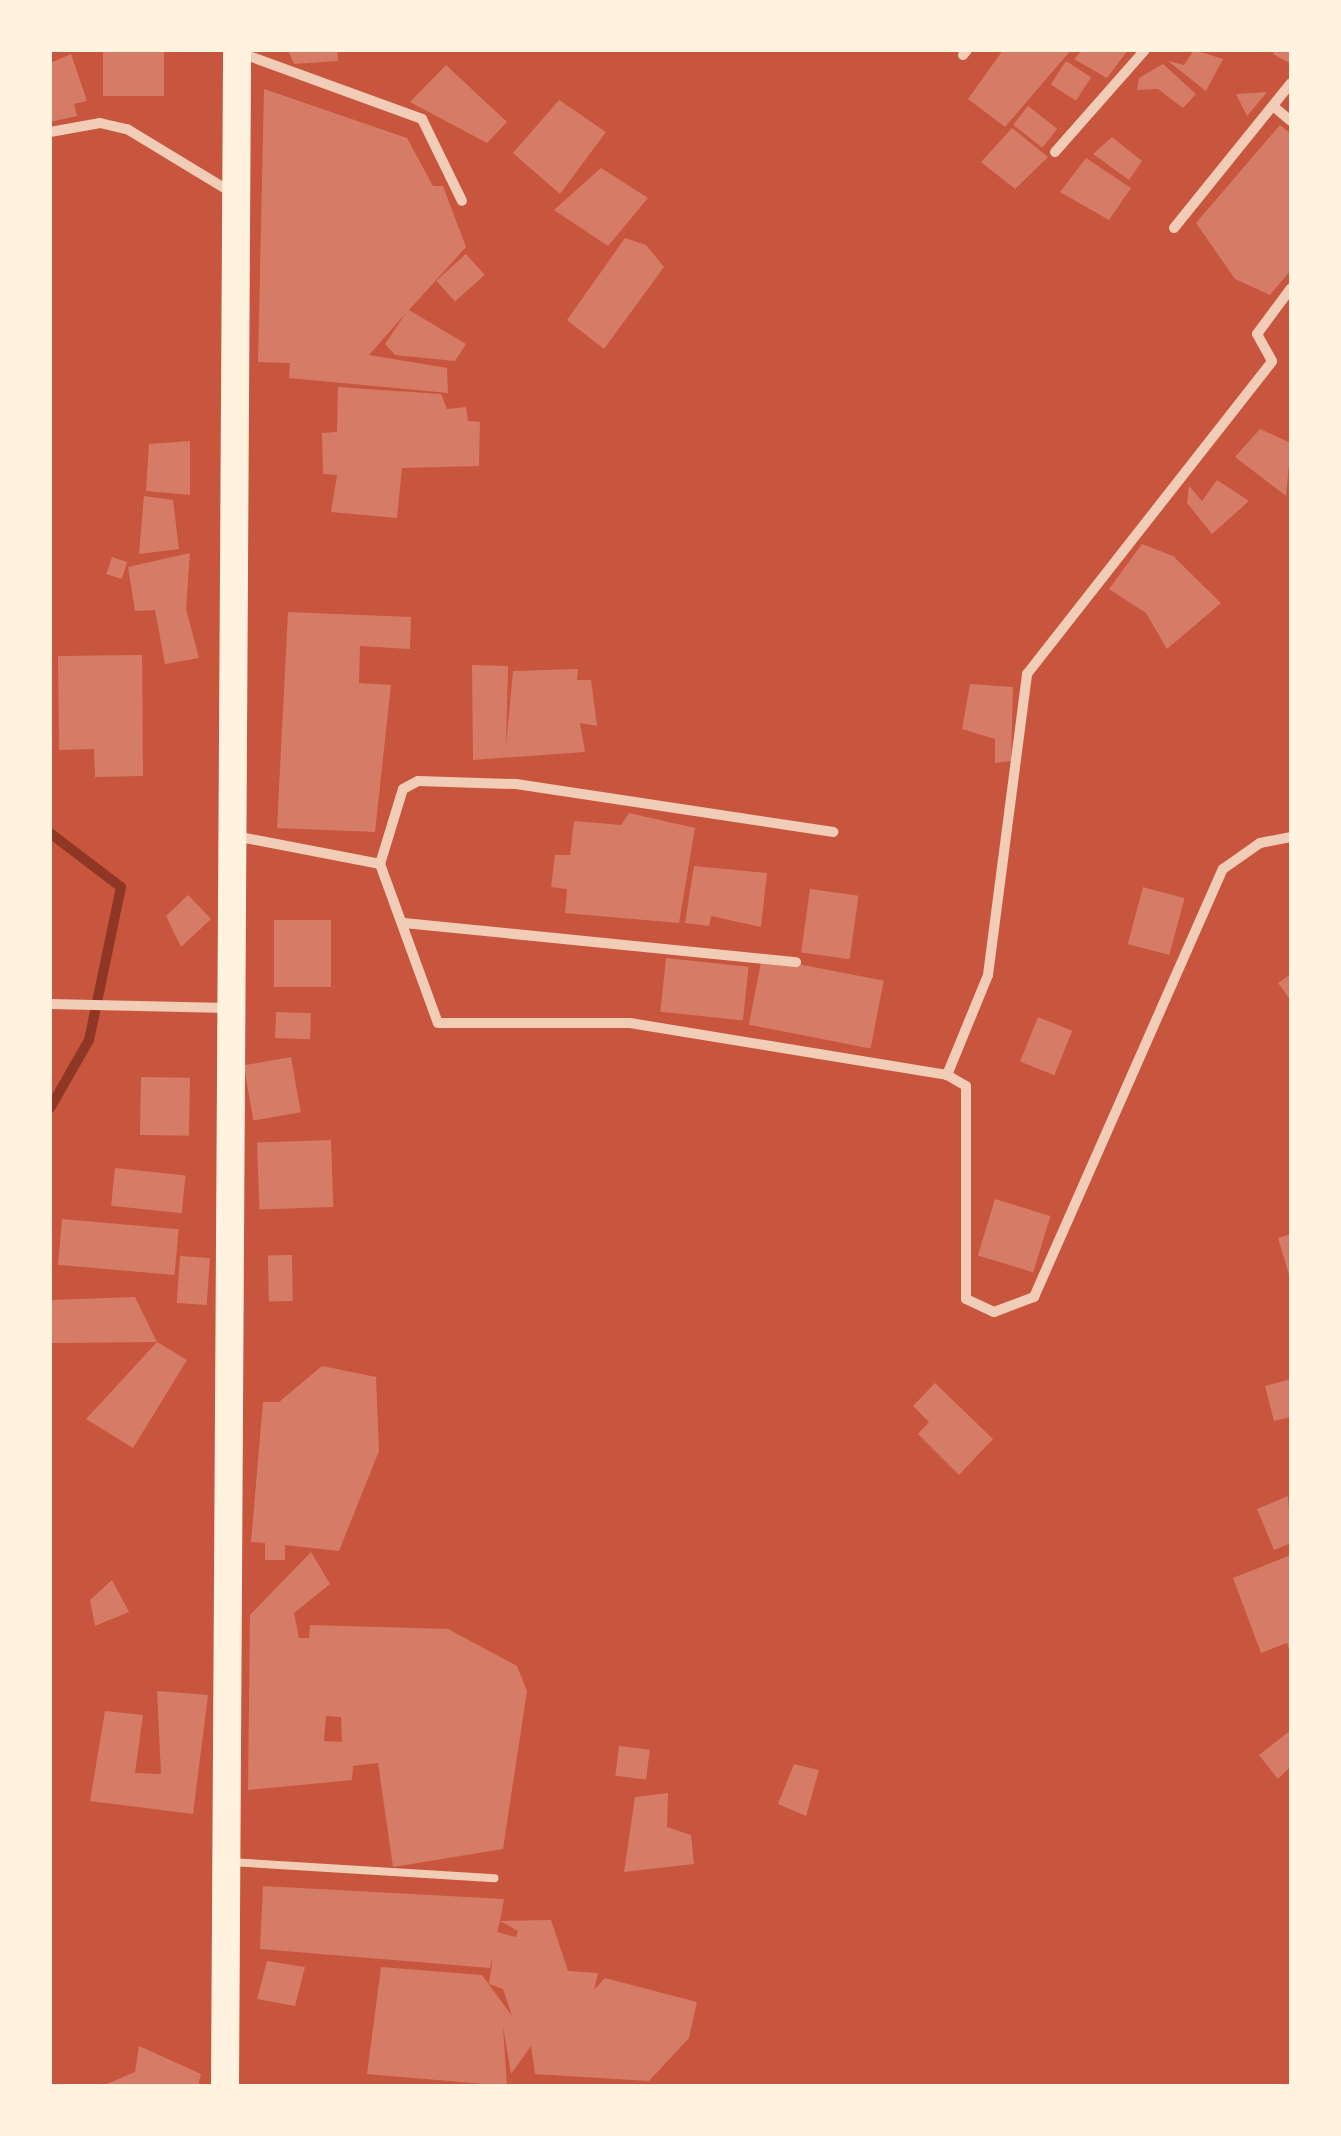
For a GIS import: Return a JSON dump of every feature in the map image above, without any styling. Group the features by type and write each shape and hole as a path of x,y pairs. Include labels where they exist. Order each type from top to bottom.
{"highway":[{"path":"225,2086 231,192 237,51"}],"street":[{"path":"1056,152 1145,50"},
{"path":"237,51 422,118 462,201"},
{"path":"1174,228 1291,83"},
{"path":"1272,106 1291,121"},
{"path":"50,132 126,129 231,192"},
{"path":"946,1075 988,975 1027,674 1272,361 1257,334 1291,288"},
{"path":"833,832 516,784 418,781 404,789 380,864 404,923 432,1014 450,1027 630,1023 946,1075 972,1098 966,1299 994,1312 1023,1306 1042,1282 1214,884 1237,855 1291,837"},
{"path":"229,835 380,864"},
{"path":"404,923 796,962"},
{"path":"50,1004 227,1008"}],"lane":[{"path":"226,1862 495,1878"}],"building":[{"path":"103,50 164,50 164,96 103,96"},
{"path":"288,50 337,50 338,61 294,64"},
{"path":"1003,50 1071,50 1005,127 968,99"},
{"path":"1082,50 1128,50 1107,78 1074,59"},
{"path":"1194,50 1223,59 1206,91 1168,61 1184,65"},
{"path":"1276,50 1291,50 1291,64 1273,54"},
{"path":"71,54 87,101 74,104 77,116 50,122 50,63"},
{"path":"1066,61 1091,77 1076,101 1051,84"},
{"path":"1163,64 1196,94 1183,108 1158,89 1137,90 1139,78"},
{"path":"446,65 507,122 487,143 410,102"},
{"path":"264,89 407,138 433,186 443,186 466,247 409,310 466,344 455,361 395,355 385,344 406,313 369,355 447,368 448,393 289,378 290,363 258,362"},
{"path":"1267,92 1247,116 1236,94"},
{"path":"559,100 606,132 560,194 513,153"},
{"path":"1028,106 1057,129 1042,148 1013,125"},
{"path":"1280,125 1291,134 1291,270 1270,295 1235,279 1196,223"},
{"path":"1012,128 1048,157 1015,189 981,162"},
{"path":"1112,137 1142,161 1129,180 1093,154"},
{"path":"1086,158 1131,188 1109,220 1060,192"},
{"path":"601,168 648,198 608,246 554,210"},
{"path":"625,238 646,245 664,267 604,349 567,320"},
{"path":"466,254 485,275 455,302 436,281"},
{"path":"338,387 441,394 447,409 466,407 468,421 480,422 479,466 402,468 397,518 331,512 337,475 323,474 322,433 337,432"},
{"path":"1260,429 1291,443 1286,496 1235,457"},
{"path":"190,441 190,495 146,491 149,444"},
{"path":"1217,480 1249,501 1212,534 1187,503 1189,486 1202,501"},
{"path":"144,496 173,500 179,549 139,554"},
{"path":"1142,544 1173,556 1221,603 1167,649 1146,613 1109,589"},
{"path":"190,553 186,609 199,658 165,664 155,610 135,611 128,567"},
{"path":"112,557 127,562 122,579 106,574"},
{"path":"288,612 411,617 410,649 360,646 359,683 391,685 375,832 277,828"},
{"path":"142,655 143,776 95,777 94,749 59,750 58,656"},
{"path":"472,665 508,666 506,746 513,671 578,669 577,680 591,680 597,726 580,723 585,752 473,760"},
{"path":"970,684 1013,687 1011,761 995,763 995,739 962,729"},
{"path":"629,813 695,828 679,923 565,913 567,889 551,887 555,855 570,855 574,821 621,825"},
{"path":"694,866 767,873 761,927 711,916 709,926 685,923"},
{"path":"1143,887 1185,898 1169,955 1128,944"},
{"path":"810,889 859,896 850,959 801,952"},
{"path":"188,895 211,919 181,947 166,916"},
{"path":"274,920 331,920 331,987 274,987"},
{"path":"762,957 884,981 871,1048 749,1025"},
{"path":"666,958 749,967 743,1020 660,1012"},
{"path":"1291,974 1291,1001 1278,983"},
{"path":"276,1012 311,1013 310,1039 275,1038"},
{"path":"1038,1017 1072,1031 1054,1075 1020,1062"},
{"path":"291,1057 301,1112 253,1120 244,1065"},
{"path":"141,1077 190,1078 189,1136 140,1135"},
{"path":"331,1140 333,1207 259,1210 257,1143"},
{"path":"115,1168 186,1175 182,1213 111,1206"},
{"path":"995,1199 1050,1216 1033,1272 978,1255"},
{"path":"62,1219 179,1229 175,1275 58,1265"},
{"path":"1291,1234 1291,1277 1290,1278 1278,1238"},
{"path":"268,1255 292,1255 293,1301 269,1301"},
{"path":"180,1256 210,1258 207,1305 177,1303"},
{"path":"135,1297 157,1342 51,1343 50,1300"},
{"path":"157,1342 187,1360 133,1448 86,1419"},
{"path":"322,1366 376,1377 379,1451 339,1551 285,1545 285,1560 265,1560 265,1543 251,1542 263,1402 279,1402"},
{"path":"1291,1379 1291,1417 1274,1421 1265,1386"},
{"path":"935,1383 993,1439 959,1475 918,1434 929,1422 913,1406"},
{"path":"1288,1496 1291,1543 1274,1550 1257,1509"},
{"path":"311,1552 330,1584 294,1613 299,1638 309,1638 310,1625 448,1629 517,1666 527,1691 503,1849 393,1867 378,1763 353,1766 352,1780 248,1790 250,1615","holes":["326,1716 341,1717 342,1742 324,1741"]},
{"path":"1291,1555 1291,1654 1287,1643 1261,1653 1233,1578"},
{"path":"112,1580 129,1612 95,1626 90,1600"},
{"path":"157,1691 208,1695 193,1814 90,1801 105,1711 143,1715 135,1773 161,1774"},
{"path":"1291,1730 1291,1766 1278,1779 1259,1755"},
{"path":"619,1746 650,1750 646,1780 615,1776"},
{"path":"794,1764 819,1770 806,1816 778,1804"},
{"path":"668,1793 667,1827 691,1835 694,1864 624,1872 635,1797"},
{"path":"263,1886 504,1899 500,1921 551,1920 568,1971 598,1973 594,1990 605,1978 697,2002 689,2038 649,2081 535,2074 531,2046 511,2074 503,2026 507,2086 367,2074 381,1967 482,1975 512,2016 503,1989 489,1984 493,1957 490,1968 260,1949","holes":["500,1921 518,1931 516,1937 497,1932"]},
{"path":"267,1961 305,1967 295,2006 257,1999"},
{"path":"139,2046 201,2074 198,2086 102,2086 135,2072"}],"waterway":[{"path":"50,833 121,887 89,1040 50,1108"}]}
